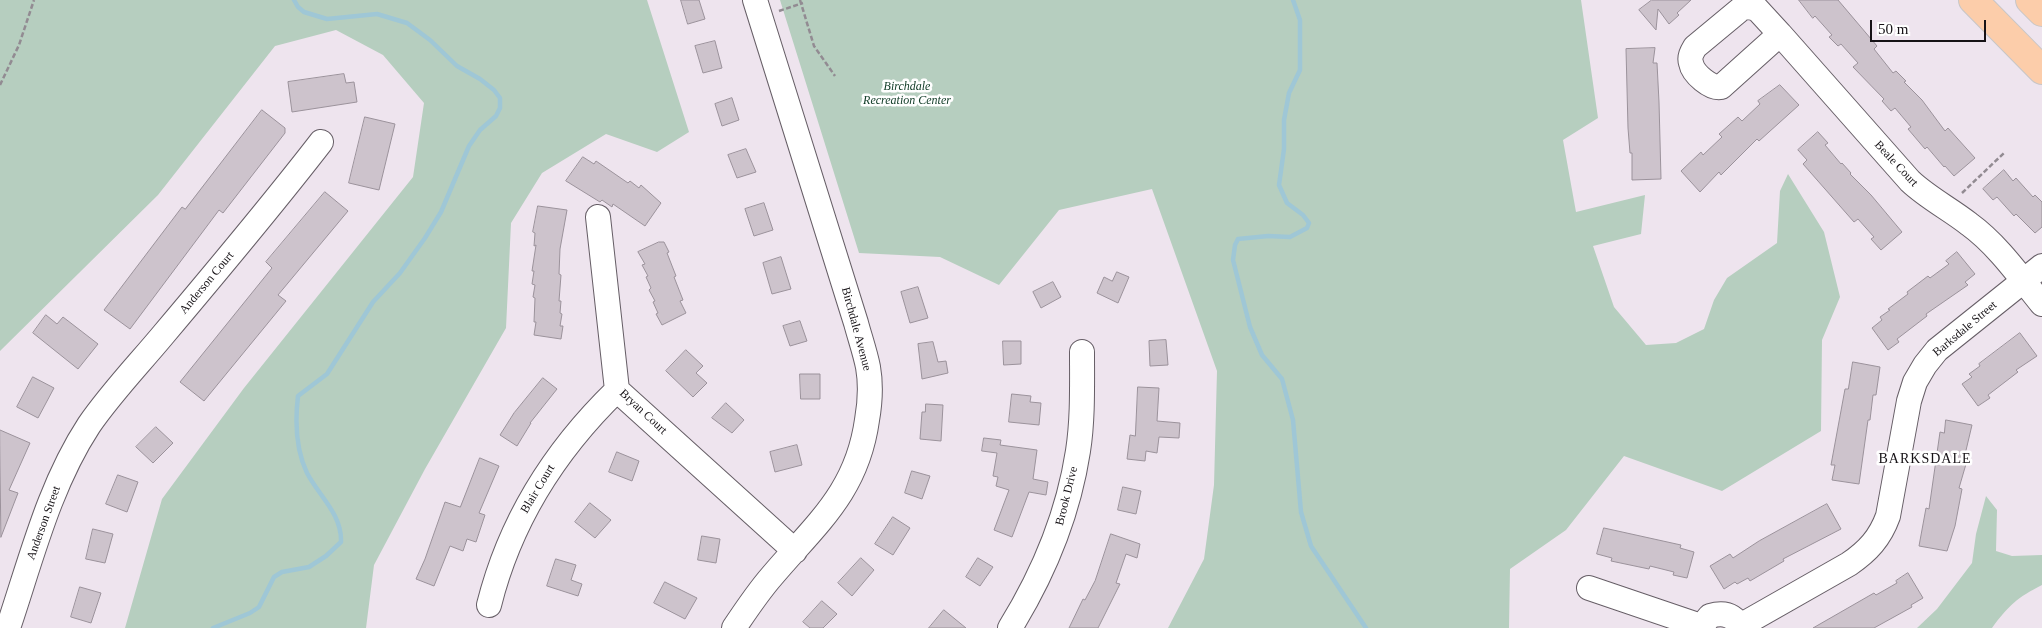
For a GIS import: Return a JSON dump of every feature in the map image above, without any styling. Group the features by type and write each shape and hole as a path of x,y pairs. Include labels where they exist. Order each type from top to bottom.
{"main road":[{"path":"1974,0 2042,70"},
{"path":"2030,0 2042,12"}],"street":[{"name":"Birchdale Avenue","path":"734,628 749,605 829,512 844,490 855,466 865,436 869,405 868,368 856,323 756,0"},
{"name":"Beale Court","path":"1780,34 1910,181 1925,195 1970,224 1992,244 2042,304"},
{"name":"Anderson Court","path":"91,423 112,394 155,346 284,190 321,142"},
{"name":"Bryan Court","path":"598,217 617,390 795,551"},
{"name":"Barksdale Street","path":"1701,627 1710,616 1724,614 1736,620 1740,627 1863,555 1874,543 1888,516 1910,401 1915,382 1925,365 1937,350 2042,266"},
{"name":"Brook Drive","path":"1010,628 1029,598 1049,556 1069,496 1078,450 1081,421 1082,352"},
{"name":"Blair Court","path":"489,605 507,548 524,512 544,477 594,412 617,390"},
{"name":"Anderson Street","path":"8,628 53,496 70,460 91,423"},
{"path":"1589,588 1701,627"}],"path":[{"path":"0,85 19,45 34,0"},
{"path":"800,0 814,46 836,76"},
{"path":"781,10 802,4"},
{"path":"1962,193 2004,153"}],"green space":[{"path":"0,0 647,0 689,132 657,152 606,134 542,173 511,223 506,328 425,469 374,565 366,628 125,628 162,499 244,388 413,177 424,103 383,55 336,30 275,46 158,195 0,351"},
{"name":"Birchdale Recreation Center","path":"780,0 1581,0 1598,118 1563,140 1576,212 1645,195 1641,234 1593,246 1614,307 1646,345 1676,343 1704,329 1714,300 1727,278 1777,243 1780,191 1788,174 1824,232 1840,297 1822,340 1821,431 1722,491 1624,456 1566,530 1510,569 1509,628 1168,628 1204,559 1214,485 1217,371 1152,189 1059,210 999,285 940,257 859,253"},
{"path":"1986,496 1997,510 1996,551 2012,556 2042,555 2042,585 2014,603 1992,628 1917,628 1937,609 1972,563 1976,534"}],"building":[{"path":"681,0 699,0 705,19 688,24"},
{"path":"1652,0 1691,0 1677,13 1679,15 1669,24 1658,9 1656,30 1639,10"},
{"path":"1799,0 1838,0 1877,46 1874,49 1893,73 1896,71 1906,81 1904,82 1922,100 1945,131 1948,128 1975,158 1954,176 1927,147 1925,149 1908,129 1911,127 1895,108 1891,111 1882,101 1884,99 1853,67 1858,63 1841,44 1838,46 1829,37 1832,35 1815,16 1813,18"},
{"path":"715,41 722,68 703,73 695,46"},
{"path":"1655,48 1653,63 1657,63 1661,179 1632,180 1632,153 1630,153 1628,128 1626,49"},
{"path":"344,74 346,83 354,82 357,102 292,112 288,82"},
{"path":"1780,85 1799,105 1759,141 1757,139 1721,175 1719,172 1700,192 1681,171 1701,152 1703,155 1722,137 1719,134 1738,117 1742,121 1760,104 1758,101"},
{"path":"732,98 739,120 722,126 715,104"},
{"path":"262,110 285,128 285,133 223,213 219,210 130,329 104,310 182,207 185,209"},
{"path":"365,117 395,124 379,190 349,183"},
{"path":"1818,132 1828,143 1825,145 1902,232 1881,250 1871,239 1874,237 1858,219 1854,222 1803,164 1807,160 1798,150"},
{"path":"746,149 756,172 737,178 728,155"},
{"path":"583,157 594,164 596,161 628,183 630,181 639,188 641,185 661,203 645,226 613,204 612,207 602,200 600,202 566,181"},
{"path":"2004,170 2013,181 2016,178 2033,197 2035,195 2042,202 2042,227 2035,233 2016,214 2014,216 1997,197 1993,200 1983,189"},
{"path":"325,192 348,211 278,295 286,301 204,401 180,382 272,268 266,262"},
{"path":"764,203 773,230 754,236 745,209"},
{"path":"538,206 567,210 560,249 559,301 561,301 560,313 562,314 560,326 563,326 561,339 534,335 536,322 534,322 535,298 533,297 535,285 532,284 534,271 532,271 536,245 534,246 535,233 533,232"},
{"path":"659,242 664,242 669,252 667,253 676,276 674,277 683,300 680,301 686,313 662,325 656,314 658,313 653,302 655,301 649,290 651,288 646,277 648,276 642,265 645,264 638,252"},
{"path":"1957,252 1975,274 1965,282 1968,285 1926,314 1927,316 1897,339 1899,342 1888,350 1872,328 1882,320 1880,317 1890,310 1888,309 1908,294 1907,292 1928,276 1930,278 1949,264 1946,261"},
{"path":"781,257 791,289 772,294 763,263"},
{"path":"1117,272 1129,277 1118,303 1097,293 1104,277 1112,281"},
{"path":"1053,282 1061,297 1041,308 1033,292"},
{"path":"918,287 928,318 910,323 901,292"},
{"path":"46,315 57,324 63,317 98,344 78,369 33,333"},
{"path":"800,321 807,341 790,346 783,326"},
{"path":"2020,333 2037,356 2016,370 2018,372 1988,395 1990,398 1978,406 1962,384 1972,377 1969,374 1980,366 1979,364"},
{"path":"1166,340 1168,365 1150,366 1149,341"},
{"path":"1003,341 1021,341 1021,364 1004,365"},
{"path":"933,342 938,362 946,361 948,373 922,379 918,344"},
{"path":"686,350 703,366 696,373 707,383 693,397 666,371"},
{"path":"1853,362 1880,367 1876,395 1873,395 1870,420 1868,420 1859,484 1832,480 1835,465 1831,465 1845,389 1848,389"},
{"path":"800,374 820,374 820,399 801,399"},
{"path":"33,377 54,388 38,418 17,407"},
{"path":"543,378 557,389 530,423 517,446 500,435 514,413"},
{"path":"1138,387 1159,388 1157,421 1180,423 1179,438 1159,437 1157,453 1146,451 1145,461 1127,459 1130,435 1135,436"},
{"path":"1012,394 1031,396 1030,402 1041,403 1039,425 1009,422"},
{"path":"726,403 744,420 732,433 712,418"},
{"path":"926,404 943,405 941,441 920,439 922,412 925,412"},
{"path":"1946,420 1972,425 1963,463 1966,464 1959,488 1962,489 1955,526 1947,551 1919,546 1926,508 1929,509 1940,432 1944,433"},
{"path":"156,427 173,443 153,463 136,447"},
{"path":"0,430 30,443 9,490 18,493 1,537"},
{"path":"984,438 1001,440 1000,445 1037,450 1033,479 1048,482 1046,495 1029,492 1012,537 994,530 1009,490 996,486 998,477 993,476 997,453 982,451"},
{"path":"797,445 802,465 775,472 770,452"},
{"path":"617,452 639,461 632,481 609,472"},
{"path":"480,458 499,466 479,513 485,515 476,542 467,539 463,551 450,546 434,586 416,579 445,502 460,507"},
{"path":"912,471 930,476 922,499 905,493"},
{"path":"118,475 138,482 127,512 106,504"},
{"path":"1123,487 1141,491 1136,514 1118,510"},
{"path":"590,503 611,520 595,538 575,522"},
{"path":"1827,504 1841,529 1783,559 1784,561 1750,581 1748,578 1737,584 1735,582 1724,589 1710,566 1730,554 1733,558 1759,541"},
{"path":"893,517 910,528 893,555 875,544"},
{"path":"1604,528 1681,545 1680,548 1694,552 1687,578 1673,575 1674,572 1650,566 1649,569 1611,561 1612,558 1597,554"},
{"path":"93,529 113,534 105,563 86,559"},
{"path":"1111,534 1140,544 1137,558 1126,554 1116,583 1120,584 1098,628 1069,628 1083,599 1085,600 1095,581"},
{"path":"702,536 720,539 716,563 698,560"},
{"path":"861,558 874,570 852,596 838,583"},
{"path":"978,558 993,567 980,586 966,577"},
{"path":"556,559 576,565 571,580 582,584 578,596 547,586"},
{"path":"1908,573 1923,598 1911,605 1912,607 1874,628 1813,628 1874,593 1876,595 1897,583 1896,581"},
{"path":"665,582 697,598 685,619 654,603"},
{"path":"80,587 101,593 91,623 71,617"},
{"path":"822,601 837,614 823,628 810,628 803,622"},
{"path":"944,610 966,628 929,628"}],"waterway":[{"path":"213,628 250,613 259,607 274,577 282,572 309,567 326,556 341,542 338,523 334,514 303,464 297,425 298,396 327,374 373,302 400,273 425,238 441,212 469,146 480,130 496,116 500,108 500,98 494,90 480,79 457,66 430,40 407,23 377,14 327,19 304,12 294,0"},
{"path":"1293,0 1300,20 1300,70 1289,93 1284,120 1284,149 1279,185 1287,203 1303,215 1309,223 1307,228 1290,237 1268,236 1238,239 1235,245 1233,260 1250,327 1262,355 1282,379 1293,420 1301,512 1311,546 1366,628"}],"district":[{"name":"BARKSDALE","path":"1925,459"}]}
